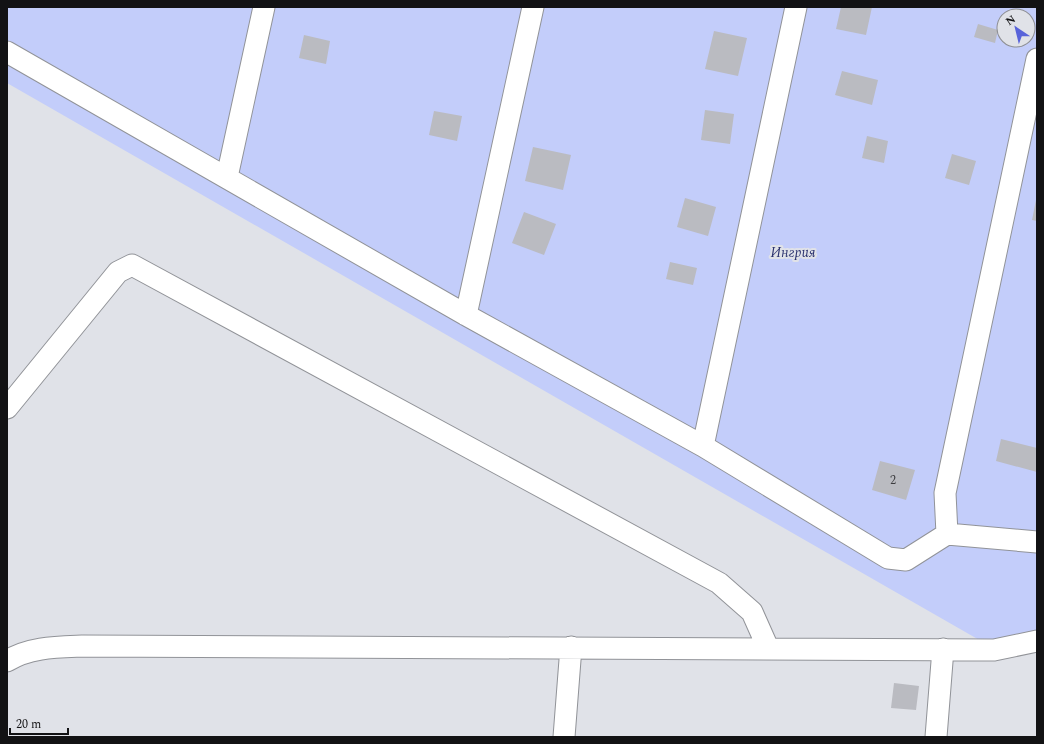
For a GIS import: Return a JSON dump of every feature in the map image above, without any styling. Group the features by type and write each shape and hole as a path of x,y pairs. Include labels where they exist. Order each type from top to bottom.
{"street":[{"path":"227,178 264,7"},
{"path":"466,315 533,7"},
{"path":"703,446 796,7"},
{"path":"7,52 466,315 703,446 888,558 906,560 946,534 1037,542"},
{"path":"946,534 944,493 1037,59"},
{"path":"7,408 118,272 132,265 719,583 752,612 768,648"},
{"path":"7,661 18,654 50,648 82,646 994,650 1037,641"},
{"path":"564,737 571,647"},
{"path":"936,737 943,649"}],"green space":[{"name":"Ингрия","path":"7,7 1037,7 1037,633 988,645 7,83"}],"building":[{"path":"841,7 872,7 866,35 836,29"},
{"path":"978,24 996,29 995,43 974,37"},
{"path":"714,31 747,38 738,76 705,69"},
{"path":"304,35 330,41 326,64 299,58"},
{"path":"842,71 878,80 872,105 835,95"},
{"path":"705,110 734,114 730,144 701,140"},
{"path":"434,111 462,116 457,141 429,135"},
{"path":"867,136 888,141 884,163 862,158"},
{"path":"533,147 571,155 563,190 525,181"},
{"path":"952,154 976,161 969,185 945,178"},
{"path":"685,198 716,207 708,236 677,227"},
{"path":"1037,200 1037,221 1032,220"},
{"path":"524,212 556,224 544,255 512,243"},
{"path":"670,262 697,268 693,285 666,279"},
{"path":"1001,439 1037,448 1037,472 996,461"},
{"path":"880,461 915,470 906,500 872,490"},
{"path":"894,683 919,686 916,710 891,708"}]}
